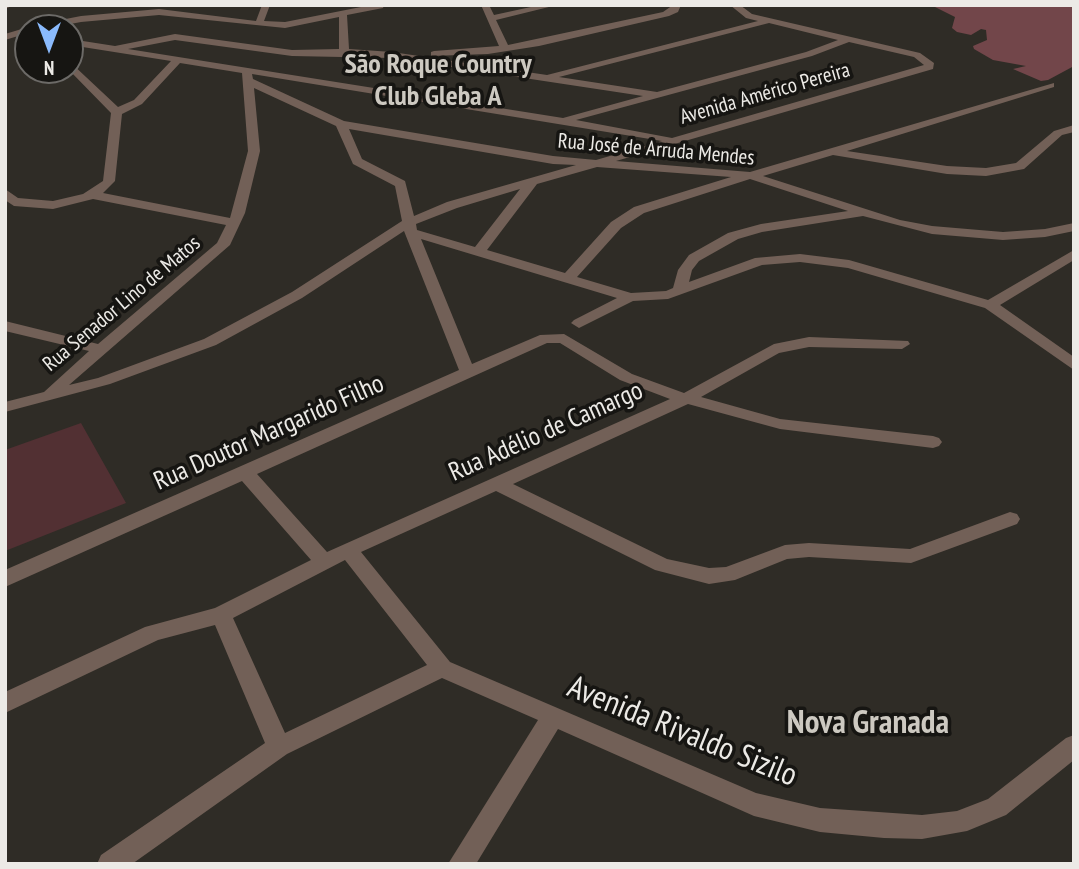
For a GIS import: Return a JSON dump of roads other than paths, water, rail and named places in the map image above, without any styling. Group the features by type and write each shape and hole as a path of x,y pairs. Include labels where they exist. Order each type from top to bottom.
{"street":[{"path":"258,24 266,5"},
{"path":"485,5 505,49"},
{"path":"490,19 553,5"},
{"path":"393,55 505,49 666,14 675,10 677,5"},
{"path":"734,5 749,16 848,39"},
{"path":"84,19 159,12 258,24 298,23 380,6"},
{"path":"343,14 344,52"},
{"path":"544,78 769,21"},
{"path":"117,48 155,38 175,37 292,53 393,55 653,94"},
{"path":"562,121 653,94 809,54 848,39"},
{"name":"Avenida Américo Pereira","path":"5,407 104,380 209,342 276,307 409,227 461,201 929,67 929,63 909,53 848,39"},
{"path":"84,44 117,48 247,76 674,139"},
{"path":"117,112 144,97 163,73 177,61"},
{"name":"Rua José de Arruda Mendes","path":"247,76 341,124 585,164 749,175 909,226 971,234 1028,235 1074,227"},
{"name":"Rua Senador Lino de Matos","path":"47,395 223,244 234,223 254,151 247,76"},
{"path":"84,79 117,112"},
{"path":"569,277 616,225 639,210 686,193 1050,85"},
{"path":"5,193 14,202 27,205 53,205 92,195 109,181 117,112"},
{"path":"341,124 357,161 401,184 409,227 468,373"},
{"path":"831,152 947,170 986,172 1020,166 1058,133 1074,128"},
{"path":"478,252 534,180"},
{"path":"92,195 234,223"},
{"path":"679,292 689,263 715,244 733,236 761,228 864,213"},
{"path":"409,227 478,252 630,297 656,297 679,292 760,261 800,258 825,260 880,271 990,305 1072,365"},
{"path":"990,305 1074,254"},
{"path":"579,324 630,297"},
{"path":"5,326 101,349"},
{"name":"Rua Doutor Margarido Filho","path":"5,579 545,338 564,339 641,385 687,398"},
{"name":"Rua Adélio de Camargo","path":"5,703 153,633 221,615 348,550 687,398 756,358 792,344 902,344"},
{"path":"687,398 780,424 933,442"},
{"path":"246,472 324,562"},
{"path":"496,483 662,565 709,576 728,575 769,557 797,551 911,556 1010,519"},
{"name":"Avenida Rivaldo Sizilo","path":"348,550 442,668 754,804 820,820 884,827 958,823 997,807 1074,746"},
{"path":"221,615 279,747"},
{"path":"110,864 279,747 442,668"},
{"path":"461,864 553,717"}],"district":[{"name":"São Roque Country Club Gleba A","path":"438,81"},
{"name":"Nova Granada","path":"868,724"}]}
